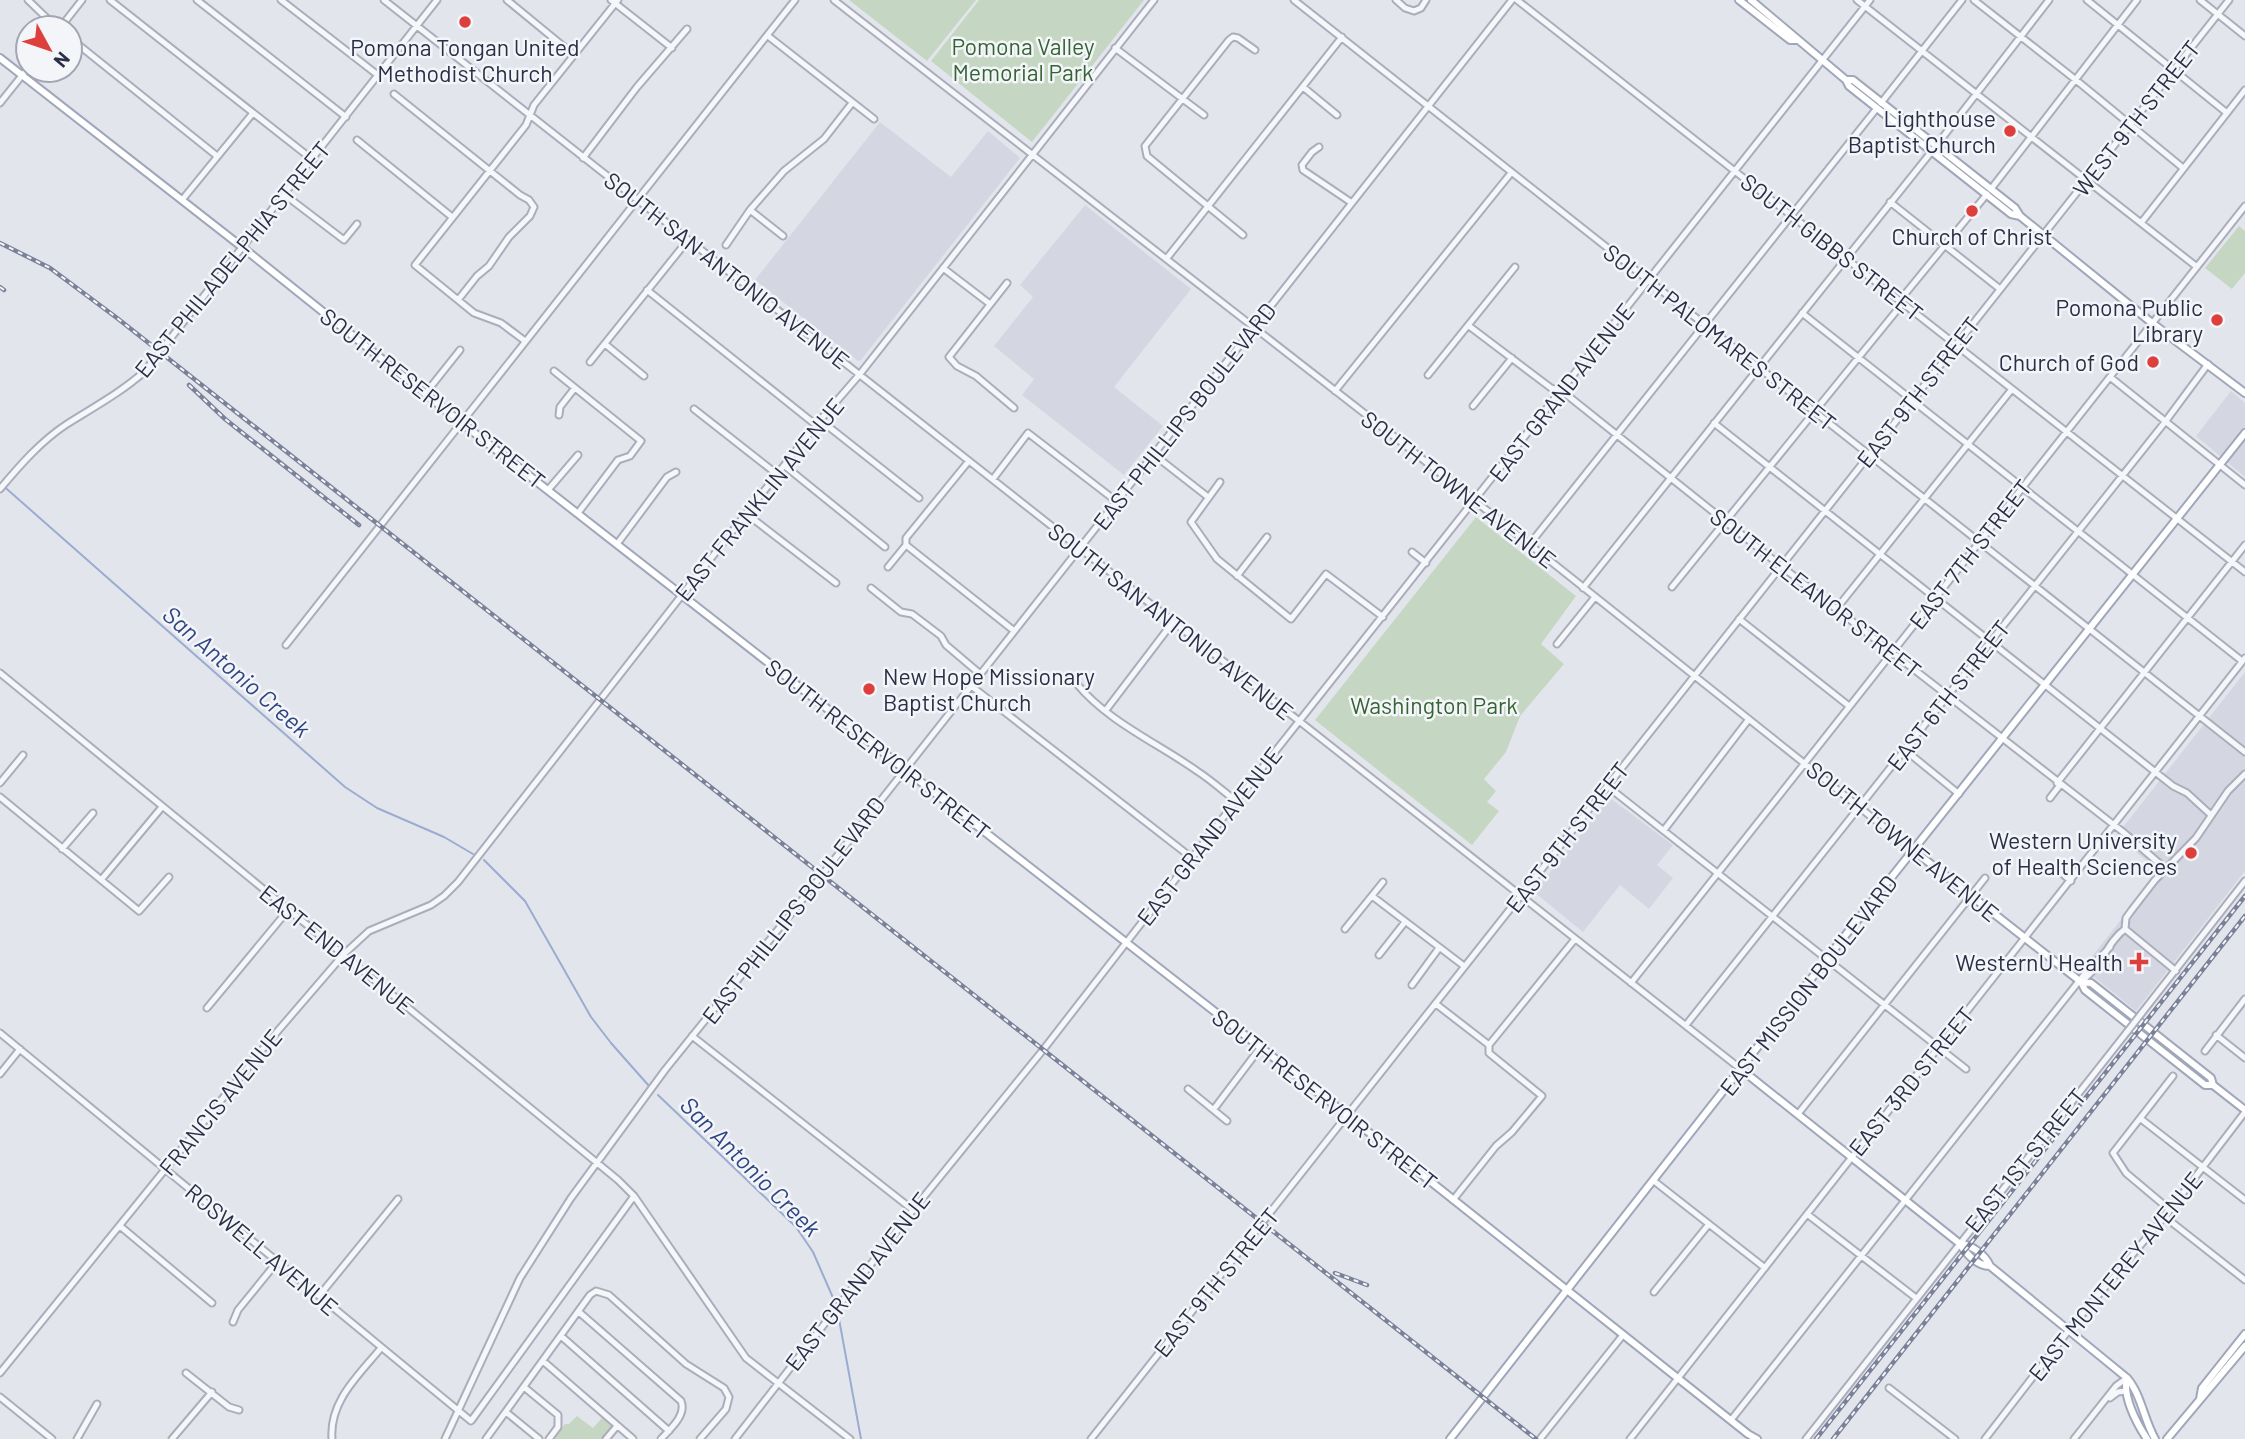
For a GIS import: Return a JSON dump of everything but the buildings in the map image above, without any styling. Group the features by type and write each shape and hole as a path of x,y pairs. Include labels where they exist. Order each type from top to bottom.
{"main road":[{"path":"1739,0 1790,40 1796,40"},
{"path":"1751,0 1794,34 1796,40 1822,61 1846,79 1853,80 1879,106 1989,192 2011,214 2020,216 2152,323 2245,393"},
{"name":"SOUTH RESERVOIR STREET","path":"0,58 14,69"},
{"name":"SOUTH RESERVOIR STREET","path":"33,84 1753,1437"},
{"name":"EAST MISSION BOULEVARD","path":"1450,1439 2245,433"},
{"name":"SOUTH TOWNE AVENUE","path":"1913,850 2081,982"},
{"path":"2081,982 2085,990 2176,1062 2205,1084 2213,1085 2245,1111"},
{"path":"2081,982 2091,983 2211,1078 2213,1085"},
{"name":"SOUTH SAN ANTONIO AVENUE","path":"1742,1070 1959,1243 1964,1251 1982,1266 1990,1266 2127,1378"},
{"path":"2200,1399 2202,1388 2245,1334"},
{"path":"2167,1439 2245,1346"},
{"path":"2127,1378 2126,1391 2135,1417 2147,1439"},
{"path":"2127,1378 2155,1439"}],"street":[{"path":"29,0 44,14"},
{"path":"70,14 82,0"},
{"path":"110,0 313,160"},
{"path":"197,0 346,117"},
{"path":"281,0 379,76"},
{"name":"SOUTH SAN ANTONIO AVENUE","path":"384,0 1742,1070"},
{"name":"EAST PHILADELPHIA STREET","path":"0,489 48,438 125,389 144,372 437,0"},
{"path":"507,0 574,55"},
{"path":"286,646 795,0"},
{"name":"SOUTH TOWNE AVENUE","path":"834,0 1167,258 1913,850"},
{"name":"EAST FRANKLIN AVENUE","path":"470,867 816,425 860,374 1154,0"},
{"name":"SOUTH PALOMARES STREET","path":"1294,0 2245,752"},
{"path":"1396,0 1405,8 1414,11 1421,8 1426,0"},
{"name":"EAST PHILLIPS BOULEVARD","path":"445,1439 520,1278 597,1162 692,1036 1511,0"},
{"name":"SOUTH GIBBS STREET","path":"1517,0 1659,116 1734,170 2245,572"},
{"path":"1857,0 2197,267"},
{"name":"EAST GRAND AVENUE","path":"735,1439 778,1381 1043,1050 1236,801 1870,0"},
{"path":"1530,545 1962,0"},
{"path":"1974,0 2183,168"},
{"path":"1583,588 1761,367 2049,0"},
{"path":"2087,0 2227,113"},
{"path":"1672,587 1902,304 1905,294 1989,192 2137,0"},
{"path":"2200,0 2245,36"},
{"name":"WEST 9TH STREET","path":"2043,235 2229,0"},
{"path":"525,341 501,323 474,313 415,265 526,125 534,105 615,1 672,48"},
{"path":"583,158 637,87 687,29"},
{"path":"768,36 873,119"},
{"path":"1243,235 1147,156 1145,146 1229,40 1238,37 1255,50"},
{"path":"1167,258 1342,37"},
{"path":"1115,48 1204,115"},
{"path":"84,49 217,156"},
{"path":"0,103 15,84"},
{"path":"1303,87 1337,115"},
{"path":"2141,223 2245,90"},
{"path":"394,94 488,171 529,200 534,207 530,216 509,237 489,266 477,276 458,300"},
{"path":"726,245 750,210 783,171 824,139 852,103"},
{"path":"181,200 253,113"},
{"path":"356,140 452,217"},
{"path":"1319,147 1302,165 1303,170 1352,203"},
{"path":"1335,391 1511,173"},
{"path":"285,195 344,240 357,224"},
{"path":"1890,202 2000,289"},
{"name":"EAST 7TH STREET","path":"1631,983 2245,206"},
{"path":"750,210 783,236"},
{"name":"EAST 9TH STREET","path":"1091,1439 2043,235"},
{"path":"590,362 688,240"},
{"path":"1428,375 1515,267"},
{"path":"943,268 989,304"},
{"path":"1007,283 949,357 957,366 976,376 1014,408"},
{"path":"647,290 816,425 829,426 919,498"},
{"path":"1802,313 2244,661"},
{"name":"SOUTH ELEANOR STREET","path":"1469,326 1551,388 1562,391 2160,864"},
{"path":"604,344 644,376"},
{"path":"425,394 460,350"},
{"path":"1474,406 1512,358"},
{"name":"EAST 6TH STREET","path":"1686,1025 2121,474 2165,422 2207,364"},
{"path":"554,371 640,441 630,456 618,460 578,513"},
{"path":"2110,377 2245,485"},
{"path":"559,415 560,407 574,389"},
{"path":"1837,608 2012,389"},
{"path":"694,409 778,475"},
{"path":"1714,423 2173,786 2187,793 2211,815"},
{"path":"993,479 1028,433 1116,501"},
{"path":"1153,454 1208,497"},
{"path":"548,490 578,455"},
{"path":"888,567 906,545 906,538 968,462"},
{"path":"785,466 885,547"},
{"path":"617,544 667,477 676,472"},
{"path":"1220,482 1191,522 1216,559 1244,584 1291,619 1326,574 1383,617"},
{"path":"747,515 836,583"},
{"path":"1237,576 1267,537"},
{"path":"906,545 1013,630"},
{"path":"2050,798 2101,727 2245,545"},
{"path":"1412,552 1426,563"},
{"path":"871,588 901,612 912,614 941,636 946,645 979,673"},
{"path":"1557,644 1595,597"},
{"path":"1739,620 1849,706"},
{"path":"1106,710 1173,622"},
{"name":"EAST 3RD STREET","path":"1630,1439 2244,661"},
{"name":"EAST END AVENUE","path":"0,673 597,1162 634,1196 746,1358 850,1439"},
{"path":"1077,684 1144,738 1197,770 1236,801"},
{"path":"970,685 1192,858"},
{"path":"1664,830 1749,719"},
{"path":"1905,750 1959,794"},
{"path":"0,783 23,755"},
{"path":"1731,1420 2103,951 2110,947 2125,929 2126,918 2155,880 2196,838 2245,774"},
{"path":"1607,786 1966,1069"},
{"path":"0,797 139,911 170,877"},
{"path":"101,880 162,807"},
{"path":"62,849 93,813"},
{"name":"FRANCIS AVENUE","path":"0,1373 270,1040 344,954 369,930 431,905 444,896 470,867"},
{"path":"2057,869 2071,881"},
{"path":"1798,1114 1985,878"},
{"name":"EAST 1ST STREET","path":"1806,1439 2245,881"},
{"path":"1345,929 1383,882"},
{"path":"1372,896 1464,966"},
{"path":"207,1008 289,909"},
{"path":"1379,955 1405,922"},
{"path":"2125,929 2176,971"},
{"path":"1454,1200 1496,1146 1513,1132 1542,1096 1489,1053 1489,1045 1575,939"},
{"path":"1412,985 1439,948"},
{"path":"2204,1051 2245,999"},
{"path":"1436,1004 1489,1045"},
{"name":"ROSWELL AVENUE","path":"0,1033 458,1412"},
{"path":"2216,1035 2245,1058"},
{"path":"692,1036 913,1210"},
{"path":"1214,1109 1260,1048"},
{"path":"0,1074 20,1049"},
{"path":"2170,1210 2126,1173 2112,1153 2173,1076"},
{"path":"1188,1089 1227,1121"},
{"name":"EAST MONTEREY AVENUE","path":"1985,1439 2069,1330 2165,1217 2245,1111"},
{"path":"2141,1119 2245,1200"},
{"path":"1654,1181 1765,1268"},
{"path":"458,1412 471,1421 634,1196"},
{"path":"319,1296 398,1199"},
{"path":"1807,1214 1916,1297"},
{"path":"2165,1217 2245,1280"},
{"path":"1654,1292 1709,1224"},
{"path":"120,1226 212,1303"},
{"path":"233,1322 238,1310 277,1262"},
{"path":"489,1438 590,1295 596,1291 609,1295 686,1364 724,1388 729,1397 726,1409 700,1439"},
{"path":"579,1312 681,1401 684,1407 682,1413 661,1439"},
{"path":"1540,1439 1623,1335"},
{"path":"561,1336 668,1431"},
{"path":"332,1439 334,1411 344,1392 381,1348"},
{"path":"543,1361 633,1439"},
{"path":"186,1373 229,1407 239,1409"},
{"path":"2074,1439 2116,1386 2127,1378"},
{"path":"524,1387 558,1415 558,1427 549,1439"},
{"path":"1889,1388 1955,1439"},
{"path":"2104,1401 2126,1391"},
{"path":"172,1439 212,1392"},
{"path":"0,1397 52,1439"},
{"path":"77,1439 97,1404"},
{"path":"506,1412 539,1439"},
{"path":"606,1439 617,1426"}],"shaded area":[{"path":"880,122 951,177 988,131 1020,158 858,361 755,280"},
{"path":"1085,205 1191,289 1114,387 1163,426 1124,475 1022,395 1034,379 994,346 1033,297 1020,285"},
{"path":"2231,391 2245,403 2245,477 2196,436"},
{"name":"Western University of Health Sciences","path":"2245,672 2245,871 2136,1011 2083,968 2159,871 2116,836"},
{"path":"1610,798 1673,845 1657,865 1673,878 1649,909 1620,885 1583,932 1534,892"}],"green space":[{"path":"849,0 976,0 927,61"},
{"name":"Pomona Valley Memorial Park","path":"979,0 1144,0 1032,142 931,61"},
{"path":"2239,226 2245,231 2245,273 2232,289 2205,268"},
{"name":"Washington Park","path":"1476,517 1576,596 1541,644 1564,664 1520,716 1506,752 1484,779 1496,791 1487,802 1499,811 1472,845 1315,720"},
{"path":"577,1416 593,1428 602,1418 613,1427 603,1439 554,1439 565,1424 569,1424"}],"waterway":[{"name":"San Antonio Creek","path":"0,483 345,787 377,808 444,837 473,854"},
{"name":"San Antonio Creek","path":"484,860 525,901 591,1017 649,1086"},
{"name":"San Antonio Creek","path":"658,1095 796,1227 813,1252 834,1300"},
{"name":"San Antonio Creek","path":"839,1319 861,1439"}],"railway":[{"path":"0,243 50,268 117,318 1536,1439"},
{"path":"0,287 4,290"},
{"path":"189,385 225,419 359,525"},
{"path":"1816,1439 2245,896"},
{"path":"1833,1439 2245,916"},
{"path":"1335,1273 1367,1285"}],"place":[{"name":"Pomona Tongan United Methodist Church","path":"465,22"},
{"name":"Lighthouse Baptist Church","path":"2010,131"},
{"name":"Church of Christ","path":"1972,211"},
{"name":"Pomona Public Library","path":"2217,320"},
{"name":"Church of God","path":"2153,362"},
{"name":"New Hope Missionary Baptist Church","path":"869,689"},
{"name":"Western University of Health Sciences","path":"2191,853"},
{"name":"WesternU Health","path":"2139,962"}]}
